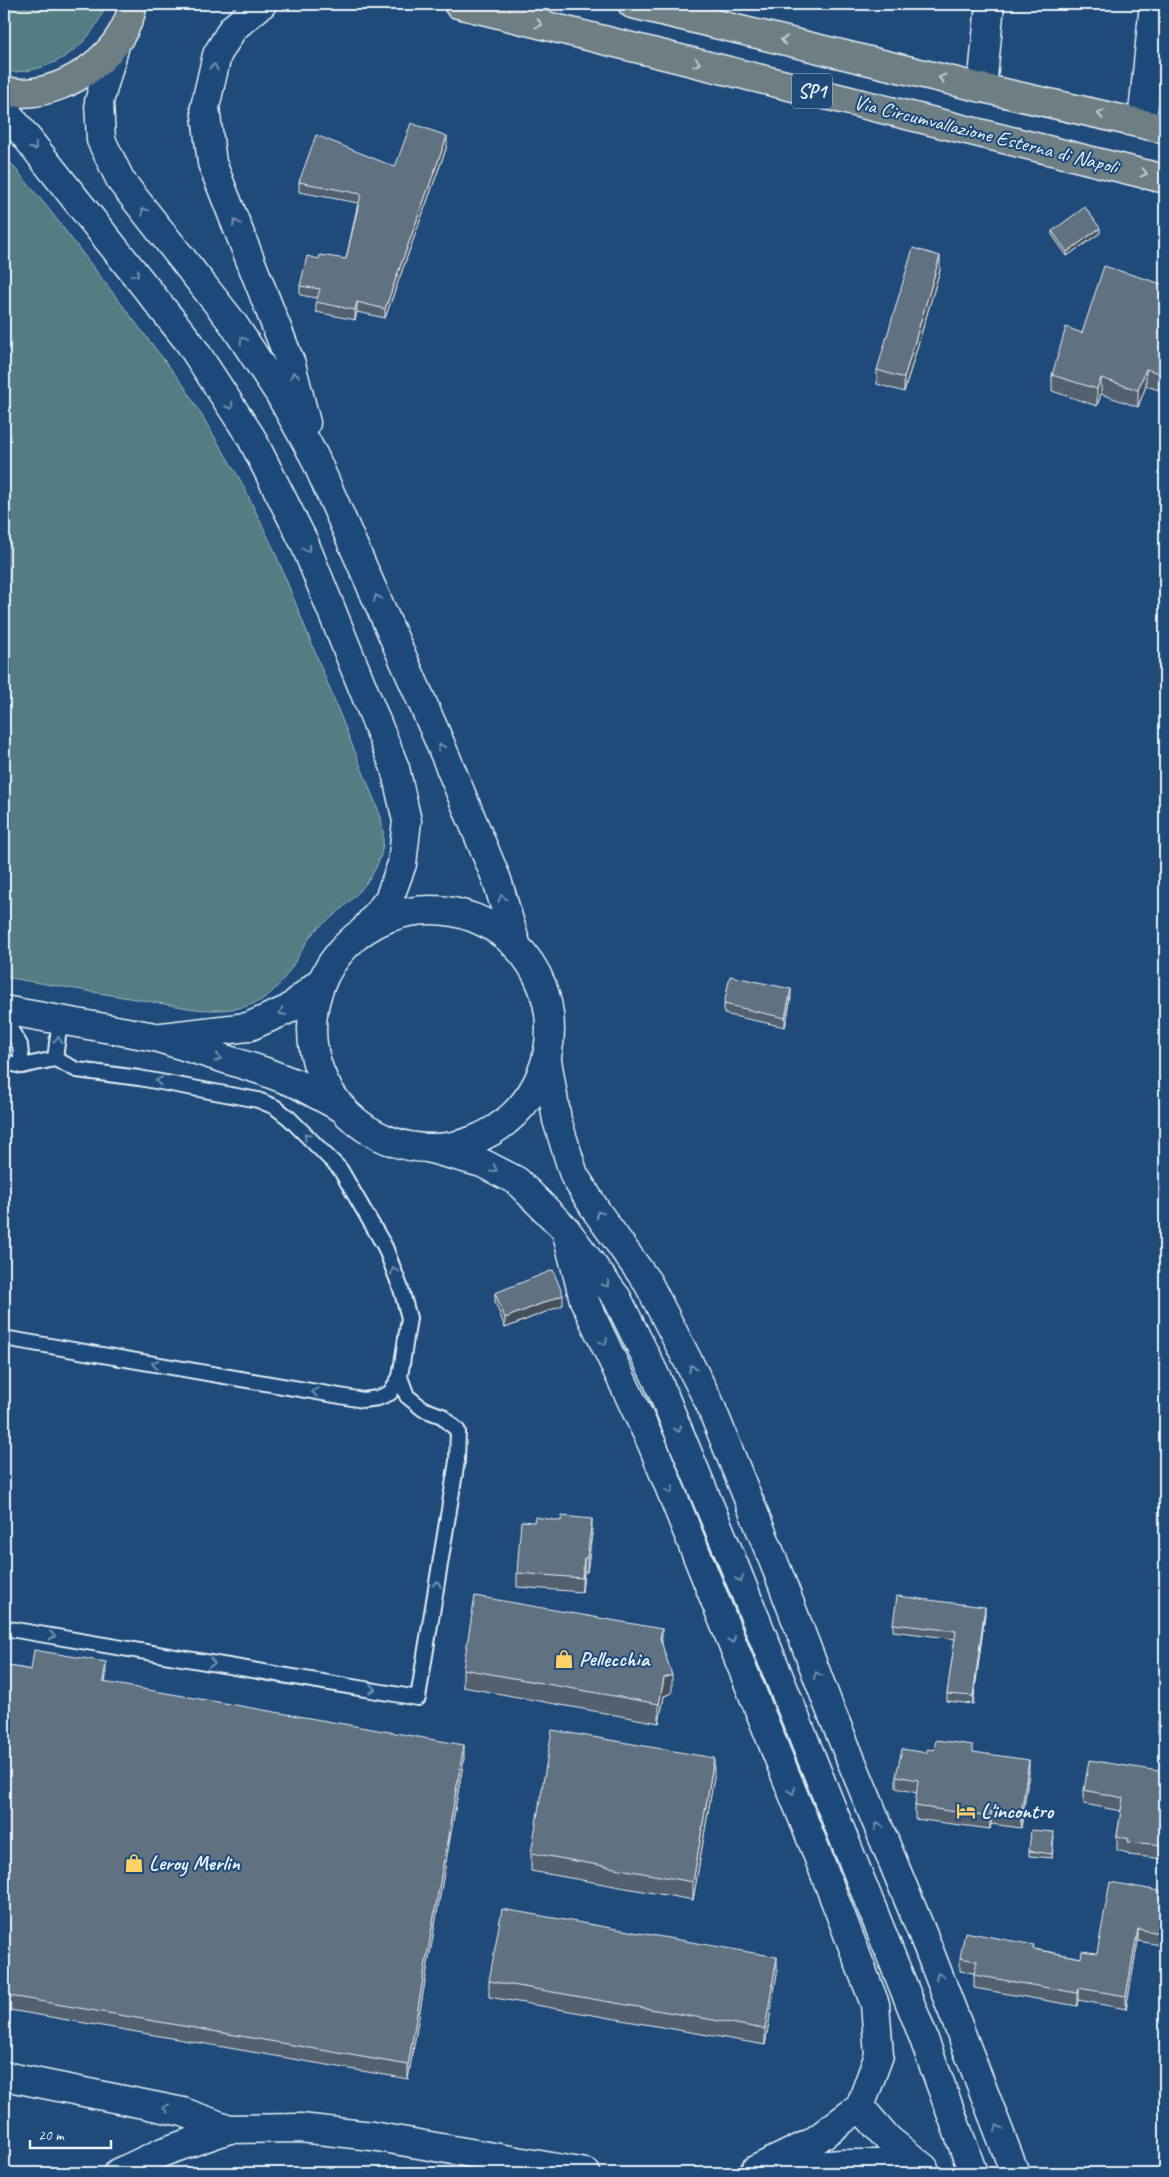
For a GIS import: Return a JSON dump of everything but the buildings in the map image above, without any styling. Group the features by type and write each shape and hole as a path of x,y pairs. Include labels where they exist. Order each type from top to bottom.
{"main road":[{"path":"262,4 233,28 217,55 205,107 212,163 291,364 314,456"},
{"name":"Via Circumvallazione Esterna di Napoli","path":"458,4 1165,179"},
{"name":"Via Circumvallazione Esterna di Napoli","path":"632,4 982,88 1154,126"},
{"path":"982,88 990,4"},
{"path":"1154,4 1154,126"},
{"path":"4,91 24,93 58,86 90,70 115,45 138,7"},
{"path":"115,45 99,102 101,140 120,181 232,322 279,393 314,456 414,682 497,880 516,944"},
{"path":"4,109 189,342 251,437 304,542 394,768 407,821 402,864 388,899 366,928 339,952 320,982 289,1009 248,1027 155,1037"},
{"path":"366,928 403,912 444,910 483,921 516,944 535,969 547,998 551,1029 547,1060 531,1096 504,1125 469,1143 430,1149"},
{"path":"320,982 312,1013 312,1046 321,1078 338,1106"},
{"path":"4,1010 155,1037 263,1071 297,1084 338,1106 364,1129 396,1144 430,1149 482,1163 517,1180 566,1230 617,1298 657,1379 918,2023 973,2173"},
{"path":"547,1060 557,1120 574,1174 597,1212 648,1283 709,1402 779,1575 828,1704 927,1945 1015,2173"},
{"path":"566,1230 584,1300 652,1444 801,1814 875,2004 879,2055 860,2107 813,2142 749,2172"},
{"path":"4,2076 183,2112 229,2129"},
{"path":"860,2107 888,2139 925,2168"},
{"path":"118,2173 163,2152 229,2129 300,2128 372,2136 586,2173"},
{"path":"749,2172 842,2164 925,2168"}],"lane":[{"path":"4,1019 20,1045 22,1066"},
{"path":"55,1059 60,1020"},
{"path":"4,1062 22,1066 55,1059 77,1070 199,1088 258,1100 275,1107 289,1118 340,1169 385,1247 401,1289 409,1318 400,1377 390,1393 378,1398 363,1400 4,1338"},
{"path":"4,1628 418,1698 457,1461 458,1431 442,1416 423,1409 408,1396 400,1377"}],"green space":[{"path":"4,4 106,4 99,20 90,33 80,45 67,55 53,63 38,68 4,72"},
{"path":"4,155 48,208 184,386 241,481 275,552 381,817 383,843 381,854 378,864 367,882 346,905 312,934 277,987 254,1004 220,1010 194,1009 4,977"}],"place":[{"name":"Pellecchia","path":"564,1659"},
{"name":"L'incontro","path":"966,1811"},
{"name":"Leroy Merlin","path":"134,1863"}]}
